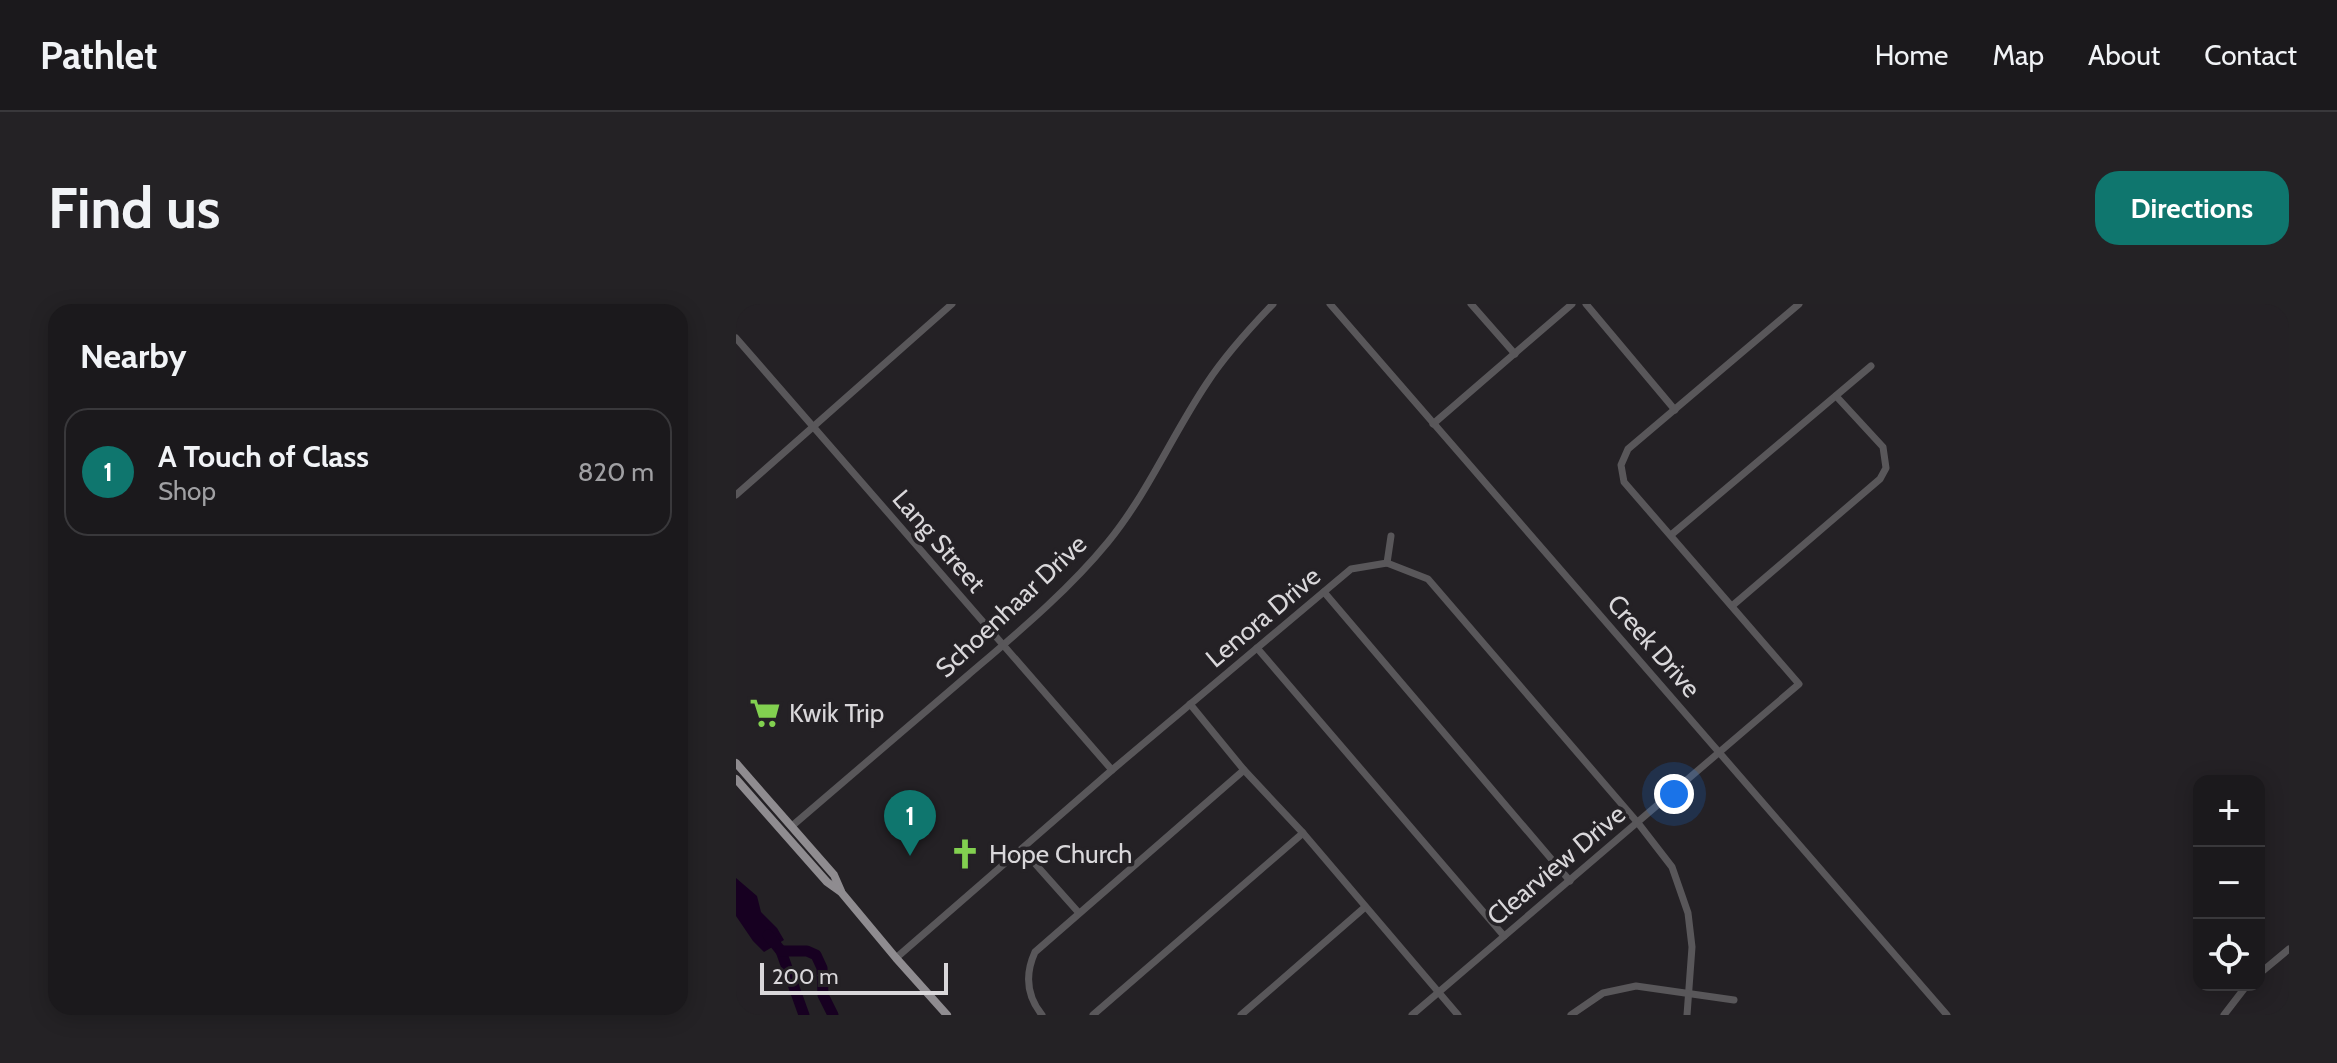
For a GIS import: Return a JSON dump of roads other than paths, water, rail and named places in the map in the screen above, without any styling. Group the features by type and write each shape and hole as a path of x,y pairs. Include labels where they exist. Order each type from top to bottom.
{"main road":[{"path":"736,763 834,875 841,892"},
{"path":"736,779 827,882 841,892 947,1015"}],"street":[{"path":"736,495 952,304"},
{"name":"Schoenhaar Drive","path":"792,826 1074,581 1109,541 1142,495 1206,384 1242,335 1273,304"},
{"name":"Creek Drive","path":"1330,304 1947,1015"},
{"path":"1471,304 1515,354"},
{"path":"1433,424 1572,304"},
{"path":"1586,304 1675,410"},
{"path":"1799,304 1628,449 1621,465 1624,482 1732,606 1880,479 1886,468 1883,447 1836,396"},
{"name":"Lang Street","path":"736,338 1112,770"},
{"path":"1671,535 1871,366"},
{"path":"1391,536 1387,563 1428,579 1638,823 1672,867 1688,913 1692,947 1687,1015"},
{"name":"Lenora Drive","path":"896,958 1112,770 1351,569 1387,563"},
{"path":"1324,592 1570,881"},
{"name":"Clearview Drive","path":"1412,1015 1799,684 1732,606"},
{"path":"1257,648 1504,936"},
{"path":"1190,704 1458,1015"},
{"path":"1042,1015 1029,986 1028,968 1035,952 1244,770"},
{"path":"1093,1015 1303,833"},
{"path":"1022,849 1079,913"},
{"path":"1241,1015 1364,908"},
{"path":"2265,969 2289,949"},
{"path":"1571,1015 1603,993 1636,986 1734,1000"},
{"path":"2224,1015 2242,991"}],"waterway":[{"path":"768,935 781,951 804,1015"},
{"path":"781,951 807,951 816,955 822,968 823,995 833,1015"}],"place":[{"name":"Kwik Trip","path":"765,713"},
{"name":"Hope Church","path":"965,854"},
{"name":"A Touch of Class","path":"910,856"}]}
